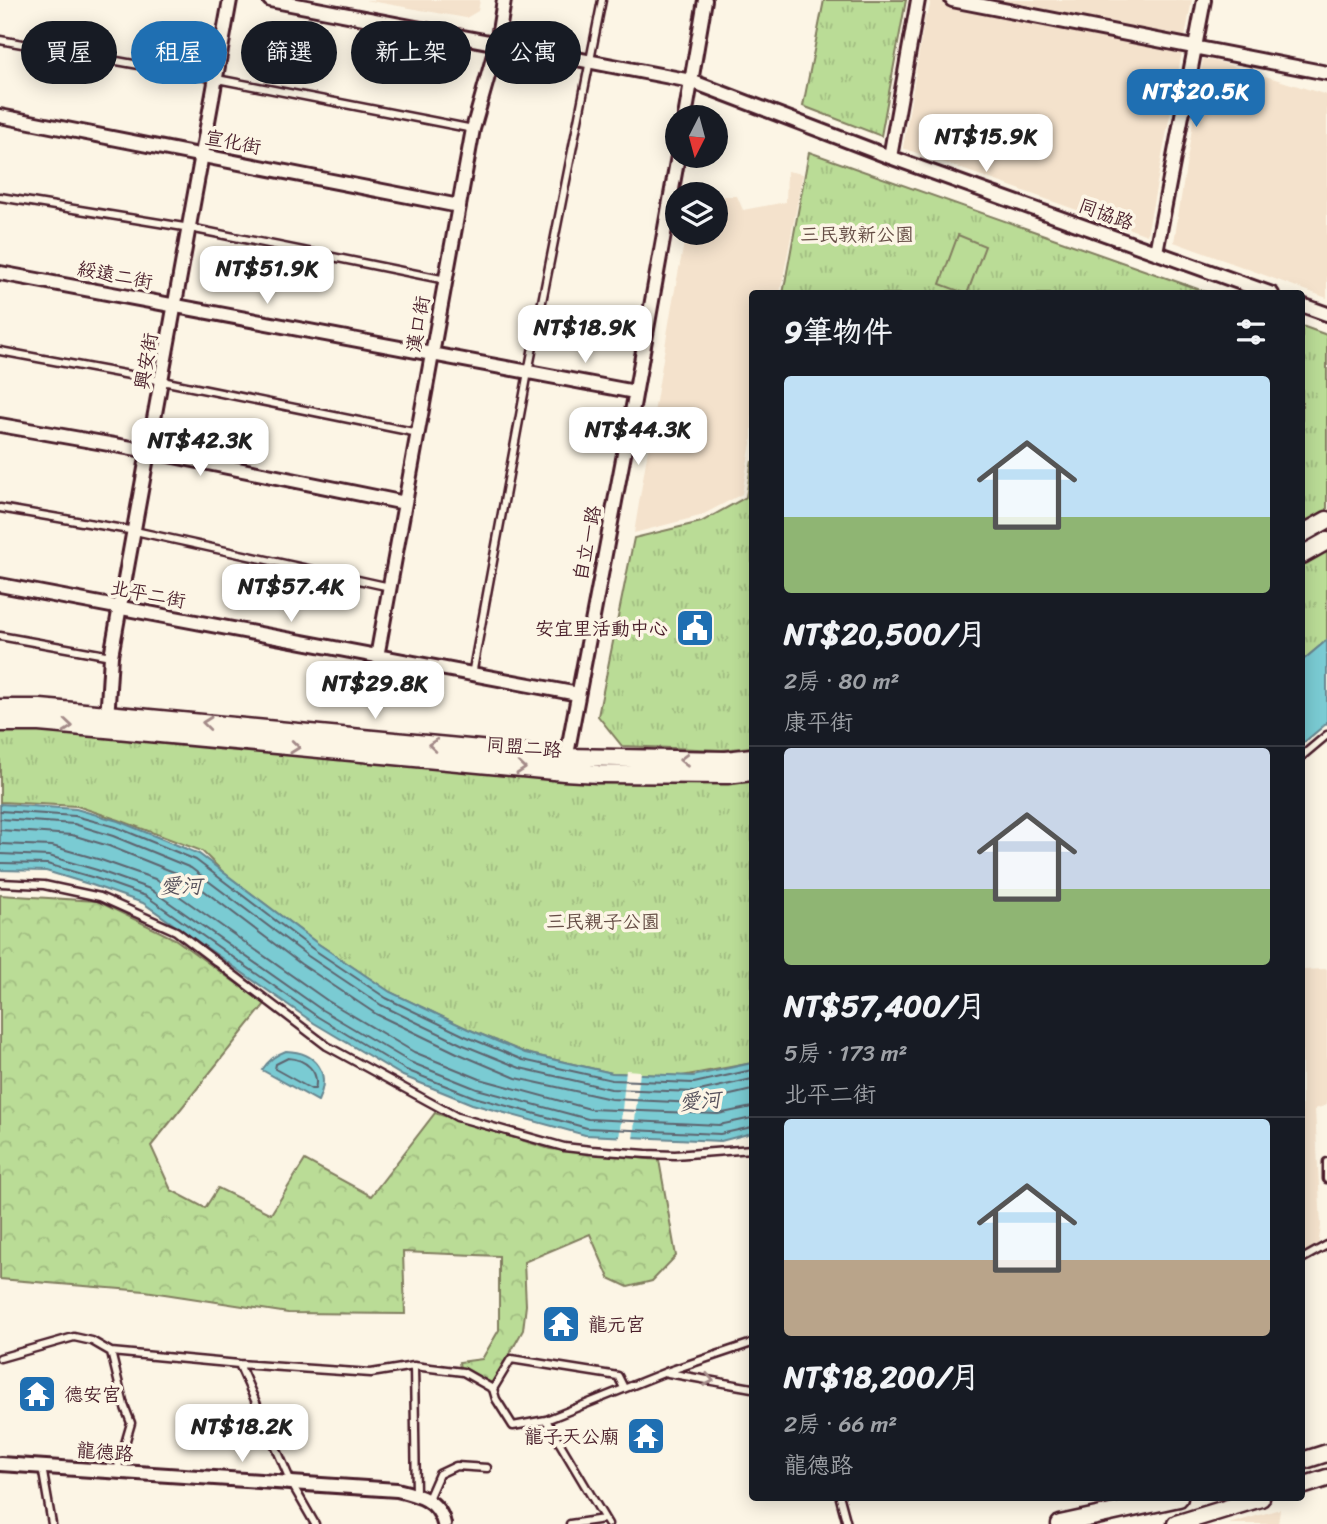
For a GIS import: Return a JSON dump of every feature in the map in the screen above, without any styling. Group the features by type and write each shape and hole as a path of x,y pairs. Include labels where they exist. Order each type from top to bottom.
{"street":[{"name":"興安街","path":"227,21 230,0"},
{"name":"同協路","path":"270,0 485,42"},
{"name":"漢口街","path":"500,21 503,0"},
{"path":"687,105 705,0"},
{"path":"890,157 918,0"},
{"path":"952,0 1327,73"},
{"path":"1156,252 1204,0"},
{"name":"同協路","path":"581,59 691,81 890,157 1261,290"},
{"name":"興安街","path":"107,721 111,656 216,84"},
{"name":"漢口街","path":"377,657 459,206 474,129 486,84"},
{"name":"宣化街","path":"0,116 459,206"},
{"name":"自立一路","path":"565,765 676,168"},
{"name":"綏遠二街","path":"0,273 635,392"},
{"path":"1305,306 1327,314"},
{"path":"0,425 149,451 405,503"},
{"path":"1305,532 1327,520"},
{"path":"1305,553 1327,541"},
{"name":"北平二街","path":"0,585 578,694"},
{"name":"同盟二路","path":"0,708 40,708 107,721 565,765 749,757"},
{"name":"同盟二路","path":"0,723 107,721"},
{"name":"同盟二路","path":"565,765 598,774 727,775 749,772"},
{"path":"1305,1460 1327,1453"},
{"name":"龍德路","path":"0,1464 397,1490 422,1497"},
{"path":"1305,1485 1327,1478"},
{"path":"422,1497 442,1515 444,1524"},
{"path":"1060,1524 1165,1501"},
{"path":"1179,1501 1175,1524 1251,1501"}],"lane":[{"path":"472,675 601,0"},
{"path":"0,40 131,64"},
{"path":"227,81 474,129"},
{"path":"0,197 190,228 446,280"},
{"path":"0,351 418,433"},
{"path":"0,508 135,531 390,587"},
{"path":"0,636 111,656"},
{"path":"1305,753 1327,735"},
{"path":"0,883 44,885 100,897 176,931 327,1046 457,1116 564,1147 675,1155 749,1149"},
{"path":"1327,1162 1327,1179"},
{"path":"1305,1257 1327,1245"},
{"path":"0,1358 74,1337 92,1341 111,1352 239,1364 371,1373 414,1366 463,1372 493,1389 496,1399 513,1426 546,1420 666,1372 749,1344"},
{"path":"111,1352 131,1423 116,1472"},
{"path":"493,1389 511,1359 618,1376 624,1388"},
{"path":"239,1364 292,1484 315,1524"},
{"path":"414,1366 422,1497"},
{"path":"666,1372 749,1387"},
{"path":"546,1420 606,1522 570,1524"},
{"path":"422,1497 439,1474 456,1466 487,1468"},
{"path":"42,1467 52,1524"},
{"path":"841,1501 847,1524"}],"shaded area":[{"path":"365,0 480,0 478,11 466,18"},
{"path":"931,0 1192,0 1147,235 903,148 925,16 928,14"},
{"path":"1203,59 1327,95 1327,298 1174,242"},
{"path":"787,171 803,174 781,290 749,290 749,454 742,494 700,516 634,533 684,245 728,245 728,196 737,196 743,210 786,202"},
{"path":"1327,969 1327,1105 1315,1109 1321,1226 1318,1246 1305,1252 1305,970"},
{"path":"1280,1509 1278,1524 1229,1524"}],"green space":[{"path":"824,0 906,0 881,136 803,106"},
{"name":"三民敦新公園","path":"809,152 1201,290 784,290"},
{"path":"958,235 985,246 968,290 956,290 940,284"},
{"path":"1305,327 1327,335 1327,510 1305,523"},
{"path":"749,479 749,747 722,750 622,746 598,716 634,538 701,522 746,497"},
{"path":"1327,542 1327,640 1305,658 1305,554"},
{"name":"三民親子公園","path":"0,726 448,762 749,772 749,1064 682,1076 612,1073 526,1053 390,992 317,943 224,873 202,851 77,806 0,802"},
{"path":"0,895 97,901 175,939 265,1004 151,1146 171,1190 205,1208 218,1188 271,1214 305,1160 371,1196 435,1113 550,1149 659,1160 676,1256 652,1281 628,1287 609,1278 590,1234 524,1262 526,1305 523,1330 493,1384 460,1369 459,1362 482,1359 499,1330 499,1256 403,1252 405,1314 288,1313 145,1291 0,1279"}],"water":[{"path":"1327,640 1327,723 1305,741 1305,658"},
{"name":"愛河","path":"0,804 76,809 118,821 199,854 317,943 390,992 525,1053 612,1073 693,1076 749,1064 749,1134 721,1141 585,1135 472,1104 403,1076 314,1023 143,903 46,871 0,870"},
{"path":"286,1051 306,1055 318,1066 323,1082 318,1101 262,1070 272,1058"}],"pier":[{"path":"626,1070 640,1071 633,1140 619,1140"}],"place":[{"name":"安宜里活動中心","path":"695,628"},
{"name":"龍元宮","path":"561,1324"},
{"name":"德安宮","path":"37,1394"},
{"name":"龍子天公廟","path":"646,1436"}]}
